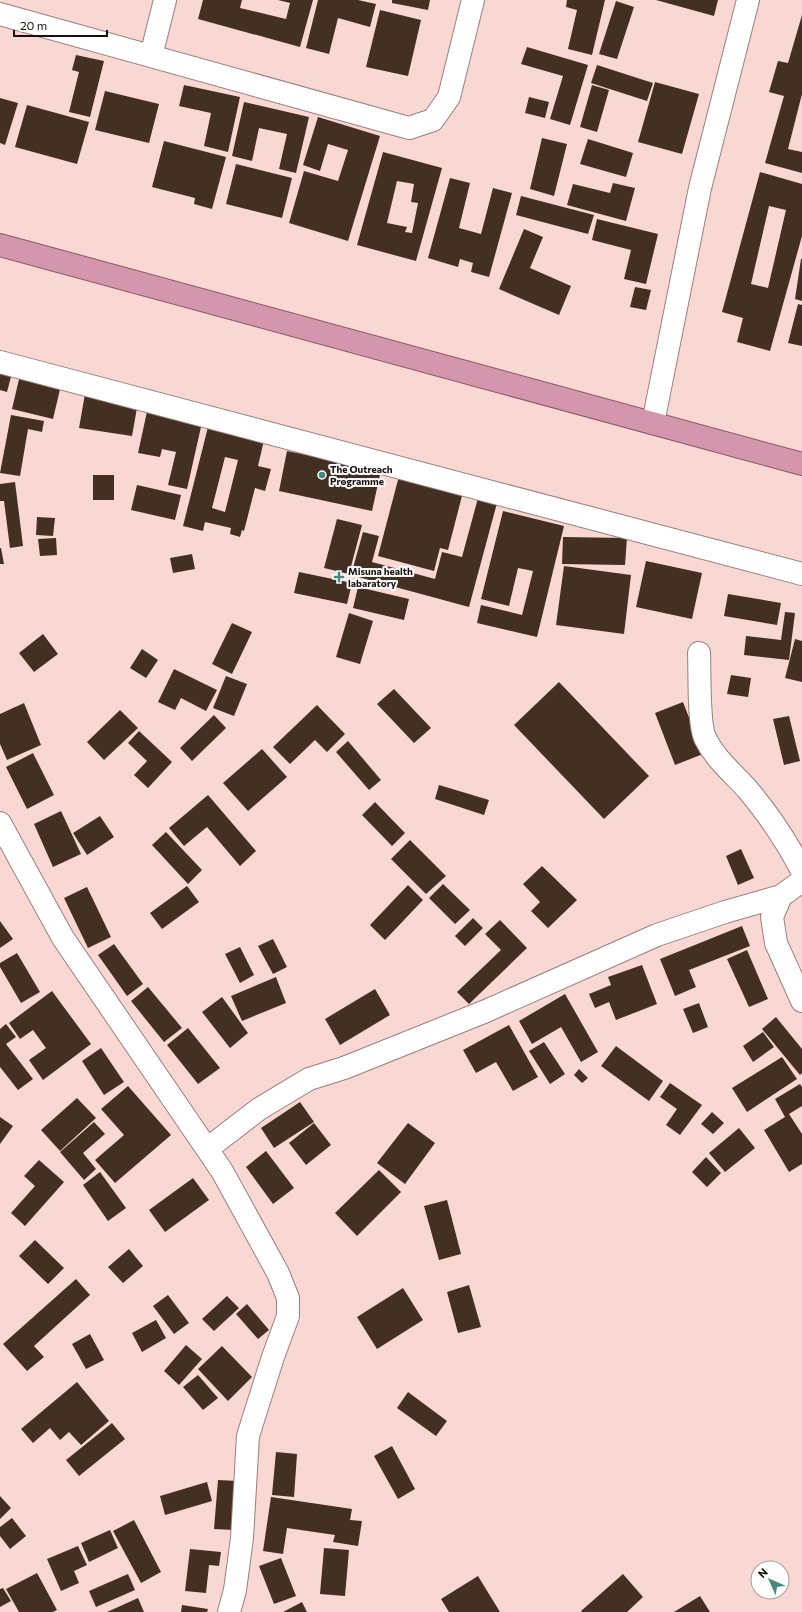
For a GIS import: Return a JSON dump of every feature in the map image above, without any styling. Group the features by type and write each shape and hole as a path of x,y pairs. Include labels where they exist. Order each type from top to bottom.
{"highway":[{"path":"0,245 802,464"}],"street":[{"path":"151,56 165,0"},
{"path":"0,14 409,128 433,120 449,98 473,0"},
{"path":"653,423 700,188 748,0"},
{"path":"0,362 802,574"},
{"path":"699,653 702,718 705,737 716,757 747,788 771,818 802,871"},
{"path":"0,823 63,938 222,1171 278,1273 288,1298 288,1316 273,1357 248,1436 242,1538 235,1590 229,1612"},
{"path":"207,1150 258,1109 309,1079 344,1068 486,1011 656,935 725,912 781,896 802,881"},
{"path":"781,896 772,917 776,943 802,1001"}],"building":[{"path":"203,0 242,0 240,8 286,19 290,3 278,0 313,0 300,47 198,19"},
{"path":"318,0 358,0 376,4 370,27 338,18 329,54 306,48"},
{"path":"392,0 430,0 428,10 392,3"},
{"path":"567,0 605,0 592,55 568,49 577,10 566,7"},
{"path":"656,0 718,0 714,16"},
{"path":"616,1 634,7 617,59 599,54"},
{"path":"380,10 421,20 408,76 366,67"},
{"path":"802,15 802,94 788,149 802,152 802,173 765,163 784,96 769,92 778,61 788,63"},
{"path":"527,47 588,65 570,125 550,119 563,76 521,64"},
{"path":"76,55 104,61 90,117 69,112 79,72 72,70"},
{"path":"597,65 653,83 647,101 591,83"},
{"path":"655,82 699,94 682,154 638,142"},
{"path":"184,85 240,97 228,152 204,146 211,113 179,106"},
{"path":"592,85 609,90 597,132 580,127"},
{"path":"105,91 159,104 149,143 95,130"},
{"path":"529,97 549,102 545,118 525,113"},
{"path":"0,98 18,103 5,145 0,143"},
{"path":"244,102 309,117 296,173 279,169 287,134 259,128 252,161 232,156"},
{"path":"27,105 89,122 77,164 15,147"},
{"path":"318,117 380,136 348,241 289,223 304,171 338,181 348,150 328,144 320,171 303,165"},
{"path":"542,138 567,144 554,196 530,189"},
{"path":"588,139 633,153 626,177 580,164"},
{"path":"164,141 226,157 212,209 194,204 195,198 152,187"},
{"path":"383,152 442,168 416,261 357,245","holes":["397,181 414,184 411,202 418,203 412,233 405,232 407,227 387,223"]},
{"path":"236,164 292,178 282,218 226,204"},
{"path":"760,172 802,184 802,236 770,351 737,342 743,318 722,312","holes":["769,206 786,210 768,288 751,284"]},
{"path":"450,178 470,183 459,228 481,234 493,188 512,193 489,277 471,272 473,263 460,259 458,267 428,258"},
{"path":"613,183 635,188 626,221 567,205 573,184 610,193"},
{"path":"521,196 594,215 588,234 516,215"},
{"path":"597,219 658,234 646,284 624,279 631,250 592,240"},
{"path":"524,229 543,237 530,268 571,286 559,315 499,289"},
{"path":"802,259 802,301 795,299"},
{"path":"635,287 651,290 646,310 630,307"},
{"path":"798,304 802,305 802,346 788,343"},
{"path":"0,370 12,373 7,392 0,390"},
{"path":"20,375 61,385 53,419 12,409"},
{"path":"85,394 138,402 132,436 79,428"},
{"path":"148,407 203,418 187,489 168,485 176,452 162,449 160,457 138,453"},
{"path":"11,415 44,421 42,432 28,429 20,476 0,473"},
{"path":"208,427 264,440 258,466 271,469 265,491 255,488 244,531 242,530 240,537 230,534 231,528 205,522 203,531 183,526","holes":["225,457 238,460 225,512 212,508"]},
{"path":"287,451 381,470 372,511 279,491"},
{"path":"93,475 114,475 114,500 93,500"},
{"path":"399,476 463,492 448,550 440,548 434,571 378,556"},
{"path":"15,482 23,546 10,548 4,501 0,501 0,484"},
{"path":"137,485 181,495 175,520 131,510"},
{"path":"478,498 497,503 469,607 351,575 363,532 379,536 372,562 435,579 442,552 462,557"},
{"path":"503,511 564,526 537,637 477,623 481,605 522,615 533,571 518,568 509,606 481,599"},
{"path":"37,517 55,518 53,536 36,535"},
{"path":"337,519 362,525 349,574 324,568"},
{"path":"563,537 627,538 625,565 562,564"},
{"path":"56,538 57,555 40,556 38,539"},
{"path":"1,548 4,564 0,564"},
{"path":"192,554 195,569 173,573 170,558"},
{"path":"646,561 702,573 692,619 636,607"},
{"path":"564,566 631,575 624,634 556,625"},
{"path":"299,572 352,583 347,604 294,593"},
{"path":"358,587 409,599 404,620 353,608"},
{"path":"728,594 781,603 777,625 724,616"},
{"path":"785,612 795,613 789,660 744,655 746,636 781,640"},
{"path":"349,613 373,621 360,664 336,657"},
{"path":"232,623 252,632 232,674 212,664"},
{"path":"43,634 58,654 34,672 19,653"},
{"path":"795,639 802,641 802,682 785,678"},
{"path":"142,649 158,660 146,678 130,668"},
{"path":"174,669 217,690 206,711 181,698 175,710 158,702"},
{"path":"731,675 751,678 748,697 727,694"},
{"path":"226,676 247,684 234,716 213,708"},
{"path":"559,682 649,776 604,819 514,725"},
{"path":"394,689 431,728 414,743 377,704"},
{"path":"683,702 703,754 675,765 655,713"},
{"path":"24,703 41,745 7,760 0,744 0,714"},
{"path":"317,705 345,734 327,752 315,740 290,764 273,747"},
{"path":"120,710 138,728 104,760 87,742"},
{"path":"214,715 226,728 192,761 180,748"},
{"path":"789,716 800,761 784,765 773,719"},
{"path":"139,731 172,762 148,788 134,775 147,761 128,743"},
{"path":"348,741 381,780 369,790 336,752"},
{"path":"262,749 287,777 248,811 223,783"},
{"path":"33,753 54,795 27,809 6,767"},
{"path":"439,785 489,800 484,815 435,799"},
{"path":"208,795 256,851 240,866 207,827 184,846 169,828"},
{"path":"375,802 405,833 392,846 362,815"},
{"path":"61,811 81,854 53,867 34,824"},
{"path":"100,816 114,837 87,855 73,833"},
{"path":"166,832 202,870 188,884 152,845"},
{"path":"410,840 446,876 426,894 391,859"},
{"path":"741,849 754,878 738,885 726,856"},
{"path":"542,866 577,900 548,928 531,911 540,902 523,884"},
{"path":"443,884 470,910 455,924 429,898"},
{"path":"408,885 423,900 385,940 370,925"},
{"path":"187,886 199,902 162,929 150,913"},
{"path":"87,887 111,937 88,948 64,898"},
{"path":"473,918 483,928 465,946 455,936"},
{"path":"500,920 527,948 469,1004 457,992 501,950 485,934"},
{"path":"0,921 13,939 0,948"},
{"path":"742,926 750,946 689,970 696,987 675,996 660,959"},
{"path":"273,939 287,967 273,974 258,946"},
{"path":"114,944 143,984 127,996 98,955"},
{"path":"240,947 254,975 240,983 225,954"},
{"path":"747,950 768,999 749,1007 727,959"},
{"path":"17,953 40,992 21,1003 0,967 0,963"},
{"path":"642,965 657,1004 616,1020 609,1002 595,1008 589,994 611,985 608,977"},
{"path":"276,977 286,1003 242,1021 231,996"},
{"path":"148,987 182,1028 164,1042 131,1001"},
{"path":"375,989 390,1015 340,1045 325,1019"},
{"path":"52,991 91,1044 43,1080 29,1060 46,1048 33,1030 20,1039 9,1023"},
{"path":"565,994 598,1052 581,1062 561,1027 532,1044 519,1021"},
{"path":"222,997 248,1033 230,1048 202,1012"},
{"path":"699,1003 708,1027 693,1033 683,1009"},
{"path":"776,1017 802,1049 802,1073 800,1075 762,1029"},
{"path":"6,1024 16,1037 6,1044 33,1079 18,1090 0,1067 0,1029"},
{"path":"509,1025 538,1077 513,1091 496,1062 476,1073 463,1050"},
{"path":"188,1028 220,1068 198,1084 167,1045"},
{"path":"763,1032 774,1047 753,1062 743,1046"},
{"path":"544,1042 565,1074 550,1084 529,1051"},
{"path":"616,1046 663,1081 649,1101 601,1066"},
{"path":"101,1048 124,1082 104,1095 82,1061"},
{"path":"782,1057 797,1079 747,1112 732,1088"},
{"path":"579,1069 588,1078 582,1083 574,1075"},
{"path":"670,1083 702,1105 680,1135 666,1125 677,1109 660,1097"},
{"path":"800,1084 802,1087 802,1106 789,1114 802,1134 802,1164 789,1172 764,1130 785,1117 775,1099"},
{"path":"128,1086 171,1135 115,1183 95,1160 124,1135 101,1109"},
{"path":"77,1098 96,1118 60,1151 41,1130"},
{"path":"300,1102 314,1122 274,1148 261,1128"},
{"path":"712,1112 724,1123 713,1134 701,1124"},
{"path":"0,1117 13,1126 0,1144"},
{"path":"94,1122 105,1134 83,1153 96,1169 84,1180 60,1152"},
{"path":"314,1123 331,1145 306,1165 289,1143"},
{"path":"408,1123 435,1143 405,1184 377,1163"},
{"path":"739,1128 755,1148 725,1172 709,1153"},
{"path":"266,1151 294,1188 273,1204 246,1167"},
{"path":"706,1157 721,1173 707,1187 692,1172"},
{"path":"39,1160 64,1182 25,1226 11,1213 35,1186 24,1176"},
{"path":"379,1170 401,1192 357,1236 335,1213"},
{"path":"100,1172 126,1208 108,1221 83,1185"},
{"path":"193,1178 209,1200 165,1232 149,1210"},
{"path":"447,1200 461,1254 439,1260 424,1206"},
{"path":"35,1240 64,1268 48,1284 19,1256"},
{"path":"129,1249 143,1266 123,1283 108,1267"},
{"path":"76,1279 90,1295 34,1346 44,1357 27,1371 3,1344"},
{"path":"469,1285 481,1327 458,1333 447,1292"},
{"path":"403,1288 423,1320 377,1349 357,1317"},
{"path":"168,1295 189,1323 174,1334 153,1306"},
{"path":"227,1296 239,1308 214,1331 202,1319"},
{"path":"247,1304 269,1330 258,1339 236,1314"},
{"path":"156,1320 166,1338 142,1352 132,1333"},
{"path":"90,1334 104,1360 86,1369 72,1344"},
{"path":"186,1345 202,1359 179,1385 164,1371"},
{"path":"222,1346 252,1377 228,1401 198,1369"},
{"path":"198,1375 218,1398 203,1410 183,1387"},
{"path":"77,1382 109,1421 81,1445 69,1432 60,1440 50,1428 33,1443 21,1429"},
{"path":"408,1392 447,1421 436,1436 397,1408"},
{"path":"112,1423 125,1439 79,1476 66,1460"},
{"path":"392,1446 415,1489 398,1499 374,1456"},
{"path":"276,1452 297,1454 294,1497 272,1495"},
{"path":"218,1480 238,1481 234,1530 214,1529"},
{"path":"207,1482 212,1501 165,1515 160,1496"},
{"path":"0,1496 11,1508 0,1519"},
{"path":"271,1497 352,1509 350,1520 362,1521 358,1546 333,1542 335,1535 287,1528 283,1554 263,1551"},
{"path":"12,1518 26,1536 10,1549 0,1536 0,1527"},
{"path":"134,1520 161,1572 141,1583 113,1531"},
{"path":"110,1530 118,1548 89,1562 81,1543"},
{"path":"78,1546 87,1565 74,1571 79,1583 61,1591 47,1559"},
{"path":"324,1548 349,1550 345,1596 320,1594"},
{"path":"190,1549 221,1552 219,1566 209,1565 206,1593 185,1591"},
{"path":"281,1558 296,1596 274,1604 259,1566"},
{"path":"37,1573 57,1610 53,1612 19,1612 6,1589"},
{"path":"128,1574 135,1590 96,1607 89,1591"},
{"path":"623,1574 643,1597 627,1612 581,1611"},
{"path":"478,1576 500,1612 449,1612 441,1599"},
{"path":"3,1588 11,1601 0,1607 0,1589"},
{"path":"700,1596 710,1612 674,1612"},
{"path":"138,1598 144,1612 107,1612"},
{"path":"302,1602 307,1612 283,1612"},
{"path":"182,1605 208,1609 207,1612 181,1612"}],"place":[{"name":"The Outreach Programme","path":"322,475"},
{"name":"Misuna health labaratory","path":"339,577"}]}
